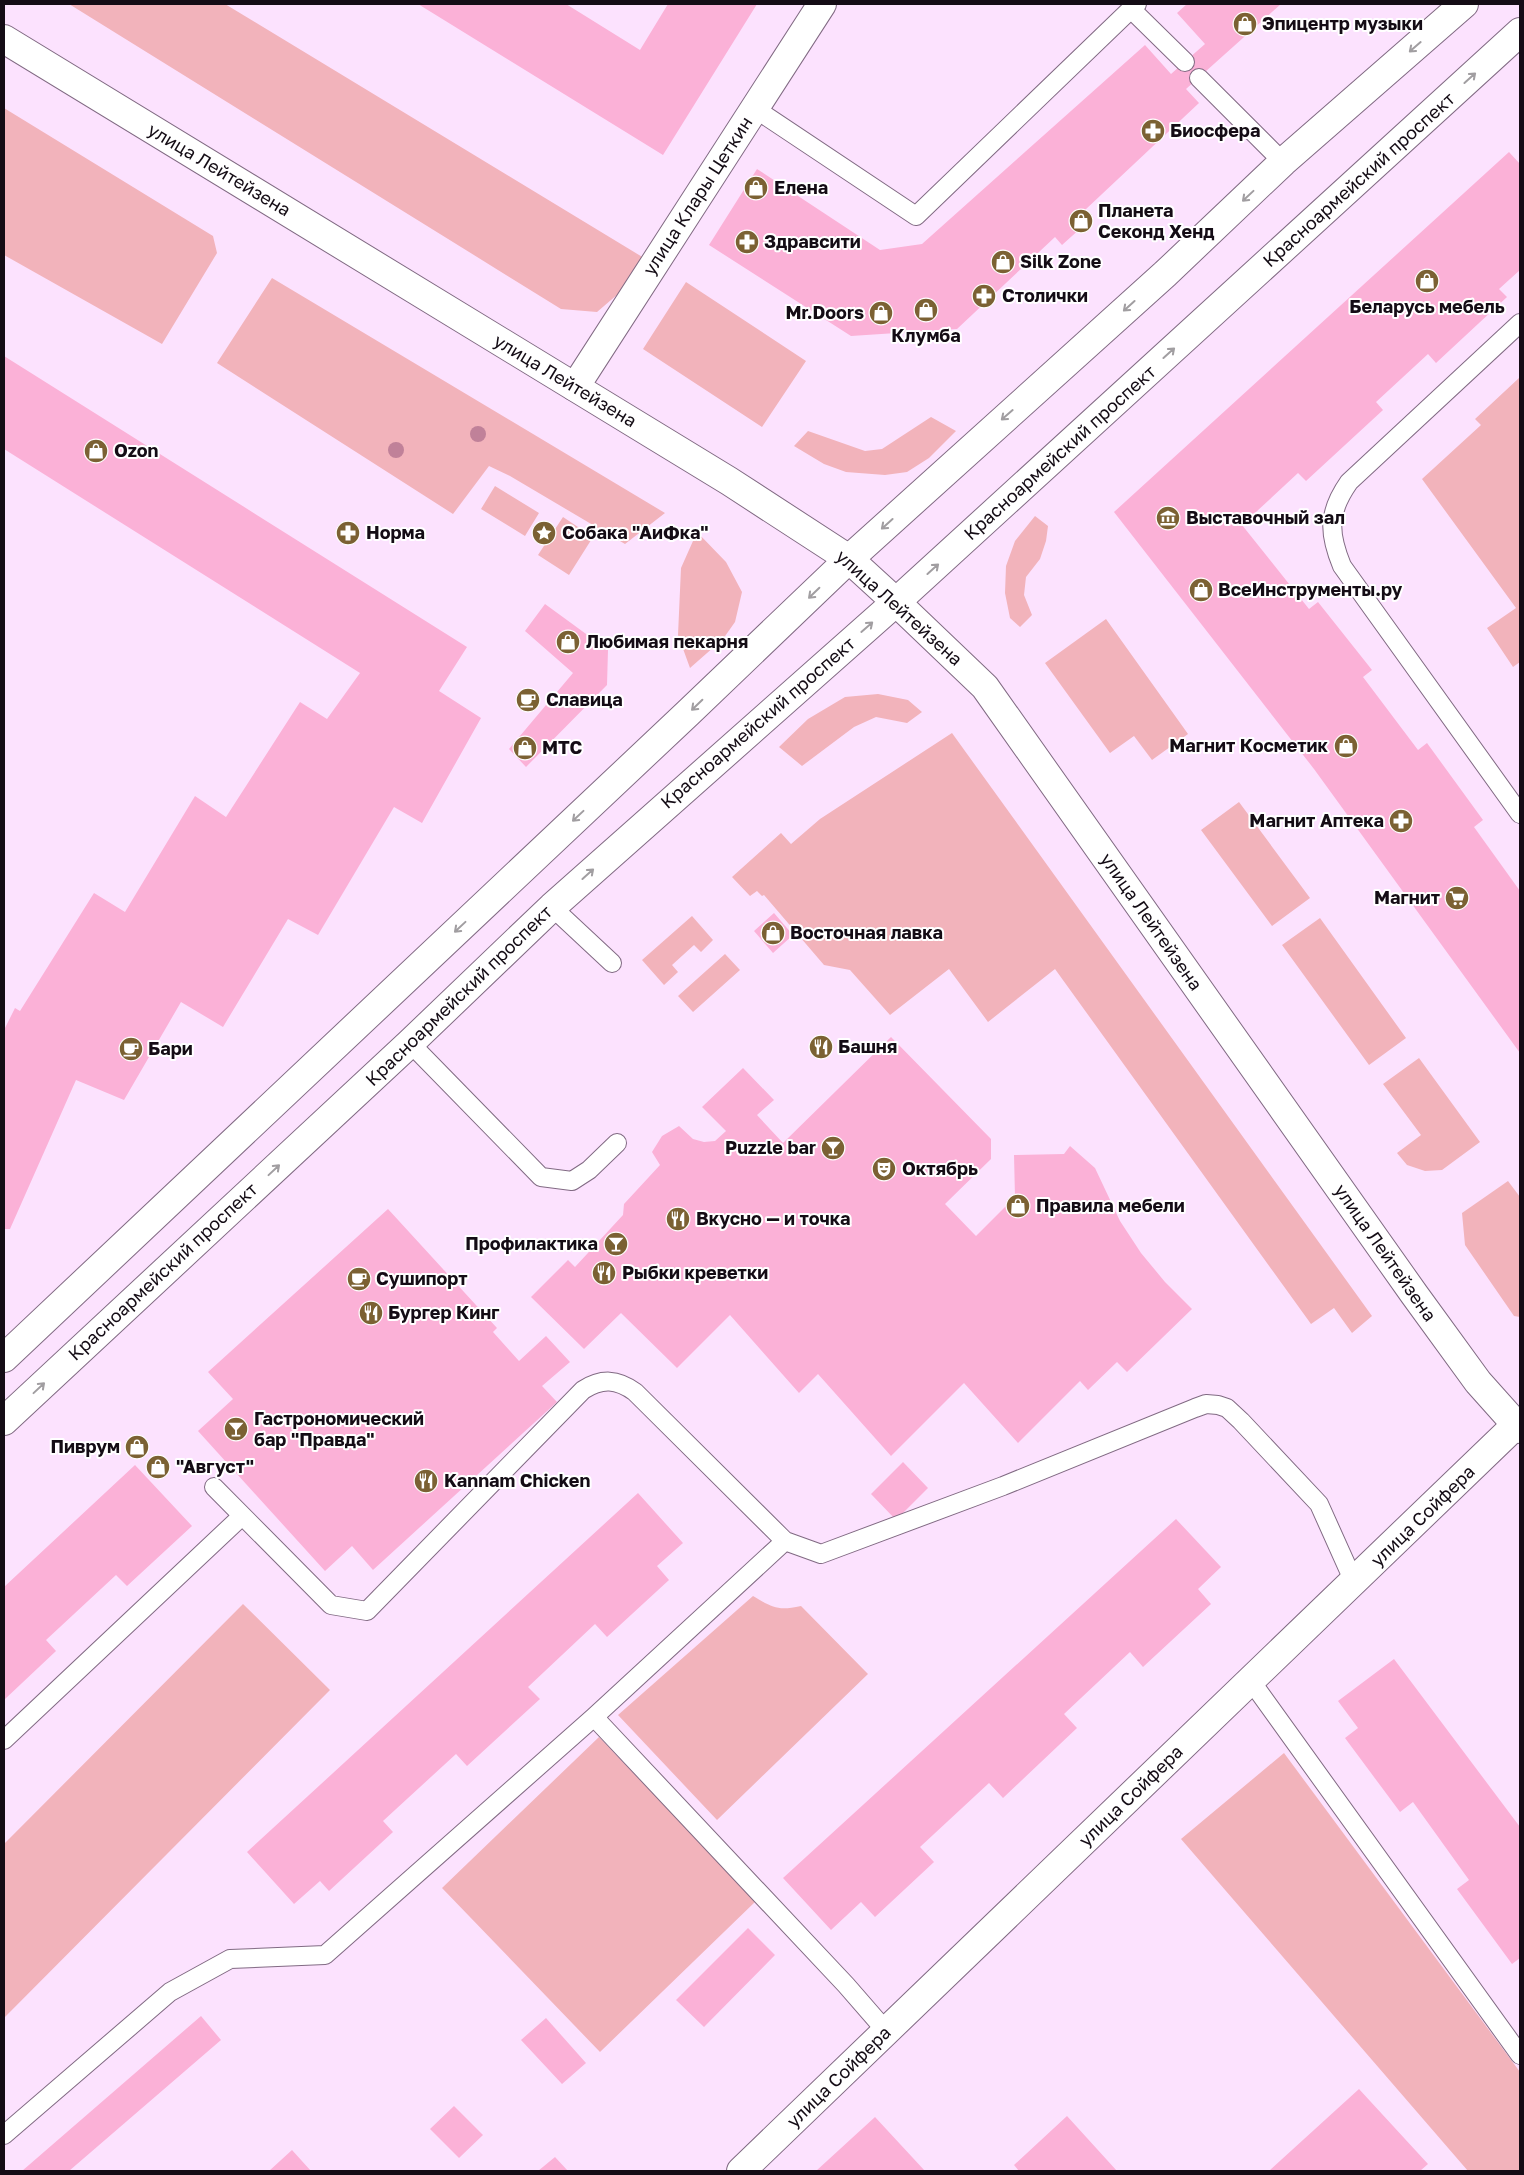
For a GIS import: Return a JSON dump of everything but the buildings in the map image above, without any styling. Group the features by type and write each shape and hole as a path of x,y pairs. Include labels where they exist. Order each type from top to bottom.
{"main road":[{"name":"улица Клары Цеткин","path":"575,387 822,4"},
{"path":"4,1358 849,559 1165,274 1283,162 1464,4"},
{"name":"Красноармейский проспект","path":"4,1421 410,1043 552,907 896,602 1520,32"},
{"name":"улица Лейтейзена","path":"4,39 729,481 849,559 986,687 1420,1302 1478,1382 1519,1425"},
{"name":"улица Сойфера","path":"741,2171 1519,1425"}],"lane":[{"path":"754,108 916,216 1134,6 1184,62"},
{"path":"1199,78 1283,162"},
{"path":"1520,322 1349,482 1339,497 1333,513 1332,532 1334,549 1342,566 1520,814"},
{"path":"552,907 612,962"},
{"path":"410,1043 541,1177 572,1180 589,1170 616,1142"},
{"path":"214,1487 331,1606 367,1611 583,1390 603,1380 615,1381 626,1385 635,1392 785,1541 821,1554 1003,1486 1195,1408 1206,1404 1218,1405 1227,1408 1241,1421 1319,1504 1354,1582"},
{"path":"4,1740 242,1516"},
{"path":"4,2135 170,1992 230,1959 326,1955 594,1717 785,1541"},
{"path":"1250,1681 1520,2055"},
{"path":"594,1717 846,1984 886,2031"}],"shaded area":[{"path":"69,4 225,4 644,258 625,288 597,312 561,309"},
{"path":"4,108 213,236 217,253 162,344 4,255"},
{"path":"272,278 665,513 625,544 510,476 489,466 453,514 217,363"},
{"path":"686,282 806,361 762,427 643,349"},
{"path":"1519,378 1520,662 1513,667 1487,628 1516,608 1422,479 1481,425 1475,419"},
{"path":"931,417 956,431 929,458 907,472 885,475 846,472 824,464 794,446 808,431 865,451 882,449"},
{"path":"495,486 539,513 525,536 481,509"},
{"path":"1035,516 1048,526 1046,541 1040,559 1026,577 1024,595 1032,615 1020,627 1010,618 1005,593 1006,566 1015,541"},
{"path":"563,517 593,537 569,575 538,555"},
{"path":"697,532 726,562 742,592 735,622 723,639 690,668 678,635 681,568"},
{"path":"1106,619 1188,734 1152,760 1134,736 1110,753 1045,663"},
{"path":"878,694 908,700 922,712 907,723 876,717 854,727 802,766 779,747 808,719 845,697"},
{"path":"952,733 1372,1316 1352,1333 1334,1308 1311,1324 1055,969 988,1022 949,969 890,1015 850,970 824,965 764,895 762,896 757,891 750,896 732,877 781,833 791,844 820,819"},
{"path":"1239,802 1310,898 1272,926 1201,830"},
{"path":"692,916 713,940 701,952 694,945 672,965 678,972 664,985 642,960"},
{"path":"1320,918 1406,1038 1369,1065 1282,945"},
{"path":"725,954 740,970 693,1012 678,996"},
{"path":"1419,1058 1480,1142 1442,1170 1425,1171 1407,1165 1397,1153 1421,1135 1383,1084"},
{"path":"1508,1181 1520,1197 1520,1317 1514,1316 1465,1245 1462,1213"},
{"path":"753,1596 776,1607 801,1606 868,1674 717,1820 618,1715"},
{"path":"243,1604 330,1690 4,2018 4,1844"},
{"path":"599,1737 756,1901 600,2052 442,1888"},
{"path":"1284,1753 1520,2072 1520,2171 1468,2171 1181,1839"}],"place":[{"name":"Эпицентр музыки","path":"1245,24"},
{"name":"Биосфера","path":"1153,131"},
{"name":"Елена","path":"756,188"},
{"name":"Планета Секонд Хенд","path":"1081,221"},
{"name":"Здравсити","path":"747,242"},
{"name":"Silk Zone","path":"1003,262"},
{"name":"Беларусь мебель","path":"1427,281"},
{"name":"Столички","path":"984,296"},
{"name":"Клумба","path":"926,310"},
{"name":"Mr.Doors","path":"881,313"},
{"name":"Ozon","path":"96,451"},
{"name":"Выставочный зал","path":"1168,518"},
{"name":"Норма","path":"348,533"},
{"name":"Собака \"АиФка\"","path":"544,533"},
{"name":"ВсеИнструменты.ру","path":"1201,590"},
{"name":"Любимая пекарня","path":"568,642"},
{"name":"Славица","path":"528,700"},
{"name":"Магнит Косметик","path":"1346,746"},
{"name":"МТС","path":"525,748"},
{"name":"Магнит Аптека","path":"1401,821"},
{"name":"Магнит","path":"1457,898"},
{"name":"Восточная лавка","path":"773,933"},
{"name":"Башня","path":"821,1047"},
{"name":"Бари","path":"131,1049"},
{"name":"Puzzle bar","path":"833,1148"},
{"name":"Октябрь","path":"884,1169"},
{"name":"Правила мебели","path":"1018,1206"},
{"name":"Вкусно — и точка","path":"678,1219"},
{"name":"Профилактика","path":"616,1244"},
{"name":"Рыбки креветки","path":"604,1273"},
{"name":"Сушипорт","path":"359,1279"},
{"name":"Бургер Кинг","path":"371,1313"},
{"name":"Гастрономический бар \"Правда\"","path":"236,1429"},
{"name":"Пиврум","path":"137,1447"},
{"name":"\"Август\"","path":"158,1467"},
{"name":"Kannam Chicken","path":"426,1481"}]}
